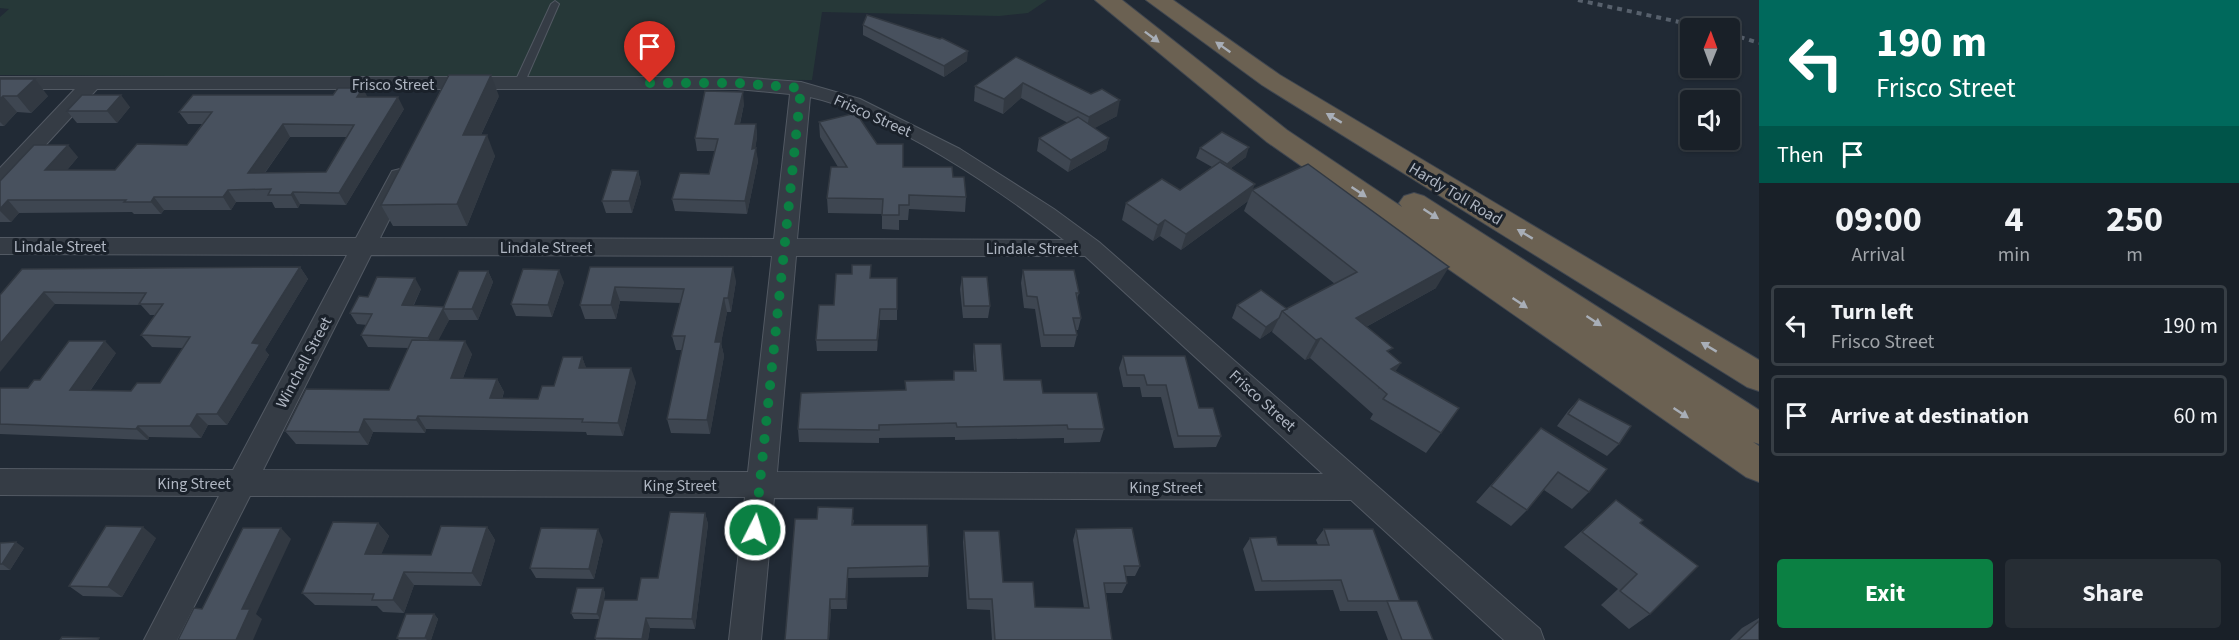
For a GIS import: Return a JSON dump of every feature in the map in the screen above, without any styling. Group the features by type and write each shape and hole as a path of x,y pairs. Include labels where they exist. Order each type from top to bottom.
{"highway":[{"path":"1107,0 1277,135 1759,466"},
{"name":"Hardy Toll Road","path":"1158,0 1271,80 1759,377"},
{"path":"1207,78 1293,126 1369,173 1759,429"}],"street":[{"name":"Frisco Street","path":"0,83 442,94 519,84 737,83 801,88 838,98 867,109 924,138 1036,205 1091,248 1528,640"},
{"path":"0,181 92,84"},
{"path":"745,640 801,88"},
{"name":"Winchell Street","path":"160,640 411,155"},
{"name":"Lindale Street","path":"0,246 1091,248"},
{"name":"King Street","path":"0,482 1360,487"}],"lane":[{"path":"519,84 555,4"}],"shaded area":[{"path":"0,0 1047,0 1028,13 999,16 822,12 812,80 0,75 0,17 9,9 0,8"}],"building":[{"path":"867,15 942,38 968,51 944,66 863,25"},
{"path":"1016,57 1091,94 1102,89 1120,100 1089,117 1023,83 1004,99 975,86"},
{"path":"449,75 491,75 463,135 487,135 457,204 381,205"},
{"path":"0,79 35,79 17,96 3,96 0,99"},
{"path":"338,88 363,88 357,97 398,97 339,193 293,192 291,195 268,195 271,189 228,190 223,197 154,197 151,202 8,200 0,209 0,181 34,145 68,145 45,170 115,170 137,144 187,145 212,112 179,112 193,95 333,95","holes":["283,124 354,125 326,172 248,173"]},
{"path":"705,91 743,92 735,124 756,124 752,149 756,148 745,201 672,199 680,173 709,174 718,139 695,138"},
{"path":"82,95 121,95 107,111 67,111"},
{"path":"856,113 877,144 903,144 903,167 952,167 953,177 964,177 966,197 909,195 909,205 899,205 899,215 882,215 883,199 827,198 831,167 847,167 819,122"},
{"path":"1078,117 1109,138 1071,160 1039,138"},
{"path":"1222,132 1249,147 1227,164 1200,148"},
{"path":"1220,162 1255,184 1186,234 1165,220 1158,225 1126,203 1162,179 1180,190"},
{"path":"1308,164 1449,267 1356,318 1393,348 1387,351 1401,363 1391,369 1459,408 1441,433 1383,399 1387,394 1321,338 1316,340 1282,311 1357,272 1252,190"},
{"path":"612,170 638,171 629,201 602,201"},
{"path":"852,265 871,265 870,278 897,278 897,309 880,309 877,340 816,340 819,305 834,305 836,274 852,274"},
{"path":"300,267 252,343 260,344 217,414 197,414 190,426 138,426 136,429 0,424 0,388 28,388 34,380 40,380 69,341 105,341 70,390 131,391 137,383 160,383 190,337 141,335 163,304 139,304 146,293 44,292 0,344 0,295 22,269"},
{"path":"590,267 733,267 728,298 724,298 715,342 721,342 707,420 667,419 685,336 672,336 684,289 615,287 611,305 580,305"},
{"path":"523,269 559,270 548,305 511,304"},
{"path":"1023,270 1074,270 1081,318 1073,318 1077,335 1044,335 1037,297 1027,296"},
{"path":"459,271 488,271 472,309 443,309"},
{"path":"377,277 415,278 402,305 444,307 428,338 361,335 372,314 350,313 359,296 368,297"},
{"path":"962,277 987,277 990,306 964,306"},
{"path":"1261,290 1287,309 1266,327 1237,305"},
{"path":"412,340 465,341 451,378 497,379 490,398 538,399 542,386 554,386 563,357 582,357 579,368 631,368 618,423 582,422 583,419 418,416 416,420 364,419 359,432 285,431 306,389 389,390"},
{"path":"974,344 1001,344 1004,380 1041,380 1043,393 1097,393 1104,429 1068,429 1067,425 957,427 956,423 879,425 879,430 798,429 801,393 906,390 905,381 954,380 954,371 976,371"},
{"path":"1123,356 1185,356 1199,408 1213,408 1221,436 1178,436 1166,385 1147,385 1144,375 1127,375"},
{"path":"1579,399 1631,426 1619,444 1568,414"},
{"path":"1541,428 1607,469 1589,492 1558,472 1527,510 1491,486"},
{"path":"1616,500 1643,520 1640,523 1698,566 1650,614 1620,591 1637,574 1582,532"},
{"path":"818,507 853,508 852,525 927,525 929,566 848,568 846,599 830,599 828,640 785,640 795,519 817,519"},
{"path":"670,512 705,513 692,619 646,618 642,639 595,638 604,600 637,600 641,578 658,578"},
{"path":"333,522 378,523 365,554 431,555 441,526 487,527 472,573 404,572 393,600 372,600 374,594 302,593"},
{"path":"106,526 143,527 108,587 69,586"},
{"path":"243,528 281,528 242,609 250,609 236,640 178,640 194,608 202,609"},
{"path":"541,528 598,529 589,569 530,568"},
{"path":"1132,528 1140,566 1124,566 1127,583 1104,583 1112,640 995,640 992,599 969,599 964,531 999,531 1003,582 1033,582 1035,607 1089,608 1076,529"},
{"path":"1324,529 1373,529 1400,601 1348,601 1341,580 1262,581 1250,538 1276,537 1278,545 1329,545"},
{"path":"16,542 2,564 0,564 0,543"},
{"path":"577,588 603,588 597,614 571,613"},
{"path":"1387,601 1417,601 1433,640 1402,640"},
{"path":"406,614 434,614 425,638 397,638"},
{"path":"1759,621 1759,640 1738,640"},
{"path":"62,637 99,638 98,640 60,640"}],"railway":[{"path":"1578,0 1680,22"},
{"path":"1740,37 1759,43"}],"route":[{"path":"650,83 770,84 801,88 755,530"}]}
